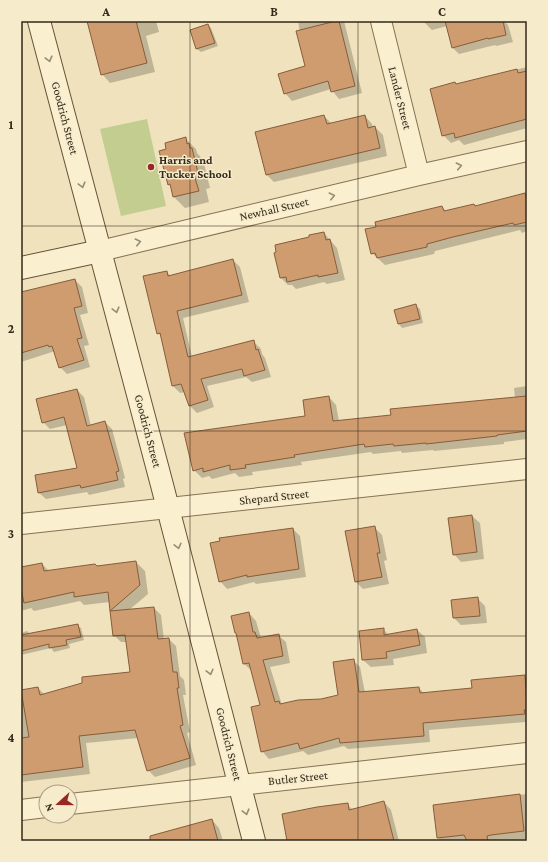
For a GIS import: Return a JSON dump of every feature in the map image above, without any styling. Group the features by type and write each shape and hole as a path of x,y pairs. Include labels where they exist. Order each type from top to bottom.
{"main road":[{"name":"Goodrich Street","path":"39,21 168,508 254,841"},
{"name":"Newhall Street","path":"21,268 100,251"}],"street":[{"name":"Lander Street","path":"381,21 419,175"},
{"name":"Newhall Street","path":"100,251 419,175 527,151"},
{"name":"Shepard Street","path":"21,524 527,469"},
{"name":"Butler Street","path":"78,803 527,753"},
{"path":"21,810 38,808"}],"green space":[{"path":"147,119 166,206 121,216 100,129"}],"building":[{"path":"87,21 136,21 147,63 101,75"},
{"path":"339,21 355,86 331,92 328,81 284,94 278,74 305,66 296,31"},
{"path":"445,21 503,21 506,35 488,38 452,48"},
{"path":"208,24 215,43 196,49 190,30"},
{"path":"517,69 518,73 527,71 527,119 455,138 454,133 442,136 430,89 455,82 456,84"},
{"path":"324,115 327,124 365,115 368,128 375,126 380,148 266,175 255,132"},
{"path":"186,137 187,144 189,143 190,148 192,148 199,177 195,178 199,191 173,197 170,184 168,185 159,151 166,149 165,143"},
{"path":"525,193 527,202 527,222 514,225 513,223 453,237 427,244 427,247 377,258 375,253 371,254 365,229 376,227 375,222 442,206 444,211 474,204 475,206"},
{"path":"324,232 326,240 330,239 338,273 318,277 318,275 287,282 286,277 280,278 274,253 276,252 275,245"},
{"path":"233,259 242,295 177,311 188,357 254,340 256,350 258,349 265,370 244,376 242,369 201,379 208,400 189,406 181,384 172,386 160,333 157,334 143,276 167,271 168,276"},
{"path":"75,279 82,306 74,308 82,338 77,339 84,360 59,368 52,346 49,347 48,345 21,353 21,292"},
{"path":"416,304 420,319 398,324 394,310"},
{"path":"77,389 87,426 105,421 119,471 116,472 118,480 81,488 80,485 38,493 35,475 77,468 64,417 42,423 36,399"},
{"path":"329,396 333,421 391,415 390,409 527,396 527,431 426,444 394,446 393,444 365,447 364,444 294,455 295,457 245,465 246,468 230,470 230,465 203,472 203,468 193,471 184,433 305,416 303,400"},
{"path":"472,515 477,552 453,555 448,518"},
{"path":"375,526 380,553 377,553 382,577 355,582 345,531"},
{"path":"293,528 299,569 247,577 247,575 219,582 210,543 220,541 219,538"},
{"path":"136,561 140,585 110,611 108,592 74,597 74,592 24,603 21,589 21,567 42,563 44,571 95,564 97,566"},
{"path":"478,597 480,616 453,618 451,600"},
{"path":"154,607 158,639 169,638 173,672 177,672 179,688 177,688 183,725 180,726 190,758 147,771 135,730 79,736 83,767 21,775 21,738 29,737 21,690 38,687 40,695 82,683 82,677 130,672 125,635 113,636 110,611"},
{"path":"249,612 253,632 255,632 257,638 279,634 283,656 263,660 275,702 279,701 280,704 298,700 321,699 338,695 333,662 354,659 359,692 419,687 420,693 472,688 471,680 525,675 527,710 524,710 525,714 423,723 424,736 340,743 339,738 300,749 298,743 261,752 251,707 260,705 249,663 243,664 231,616"},
{"path":"78,624 81,637 66,640 67,645 49,648 49,644 21,651 21,635"},
{"path":"384,628 384,635 417,629 420,645 386,652 387,658 362,660 359,631"},
{"path":"520,794 524,831 487,836 488,841 467,841 464,835 437,838 433,805"},
{"path":"384,801 394,841 287,841 282,814 348,803 349,810"},
{"path":"212,819 218,841 150,841 150,836"}],"place":[{"name":"Harris and Tucker School","path":"151,167"}]}
